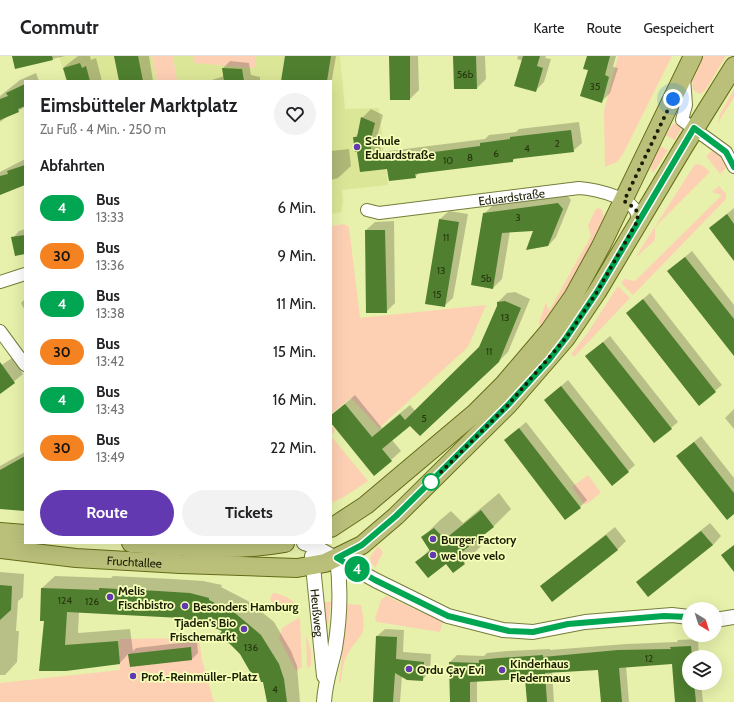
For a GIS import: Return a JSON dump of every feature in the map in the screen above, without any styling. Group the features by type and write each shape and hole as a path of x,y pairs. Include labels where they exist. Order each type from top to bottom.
{"main road":[{"path":"332,527 366,506 474,414 504,384 550,330 573,297 624,201 693,56"},
{"name":"Fruchtallee","path":"0,550 76,558 269,568 312,566 337,558 362,545 396,516 529,383 579,319 694,128 734,66"},
{"path":"0,532 24,534"},
{"name":"Fruchtallee","path":"154,544 226,547 278,544"}],"street":[{"path":"684,76 686,105 682,120 720,147 733,162"},
{"name":"Eduardstraße","path":"366,210 379,213 579,188 593,189 624,201 634,207 638,212 636,224"},
{"path":"0,282 24,274"},
{"path":"0,331 24,364"},
{"path":"311,544 375,580 448,616 509,631 533,632 568,624 664,616 682,617"},
{"name":"Heußweg","path":"311,544 312,566 325,683 324,702"},
{"name":"Heußweg","path":"325,683 337,629 340,594 337,558"},
{"path":"722,619 734,617"}],"shaded area":[{"path":"59,56 152,56 157,80 66,80"},
{"path":"152,56 173,56 177,80 157,80"},
{"name":"Schule Eduardstraße","path":"173,56 340,56 345,109 379,108 388,185 342,190 343,202 341,212 332,214 332,80 177,80"},
{"path":"194,56 256,56 255,68 194,63"},
{"path":"618,56 672,56 623,154 617,162 605,167 604,111"},
{"path":"703,56 726,56 705,91 700,94 693,90 692,80"},
{"path":"734,89 734,97 718,123 720,114"},
{"path":"673,124 678,124 682,128 675,140 665,135"},
{"path":"660,146 668,150 653,173 650,165"},
{"path":"713,150 723,158 727,167 720,174 706,156"},
{"path":"695,164 703,166 710,172 655,227 655,240 635,258"},
{"path":"719,186 726,194 726,199 633,295 621,283 625,279 635,281 721,196 712,192"},
{"path":"599,208 602,210 603,214 600,228 564,294 546,321 540,327 539,322 546,302 549,311 591,236 588,225 596,209"},
{"path":"344,224 349,227 360,318 486,305 468,347 379,428 351,398 332,413 332,226"},
{"path":"618,286 630,298 574,357 571,354 587,334"},
{"path":"332,426 335,430 332,434"},
{"path":"332,437 368,481 344,497 332,503"},
{"path":"588,475 601,493 585,505 572,487"},
{"path":"378,546 383,552 375,568 370,557"},
{"path":"273,593 285,596 291,600 298,609 297,611 286,610 275,605 270,599"},
{"path":"386,596 443,622 440,632 377,622 375,619 381,600"},
{"path":"323,602 331,602 327,634 326,634"},
{"path":"347,604 361,605 364,626 363,632 349,651 345,660 341,682 339,683"},
{"path":"300,617 302,667 296,671 279,638 282,628"},
{"path":"306,635 311,651 311,666 307,668"},
{"name":"Prof.-Reinmüller-Platz","path":"199,638 202,660 214,702 0,702 0,683 120,670 119,639"}],"building":[{"path":"12,56 52,56 53,60 15,69"},
{"path":"114,56 138,56 143,80 119,80"},
{"path":"285,56 331,56 327,80 281,80"},
{"path":"389,56 410,56 410,100 390,100"},
{"path":"453,56 476,56 477,89 454,89"},
{"path":"523,56 540,56 537,66 543,68 536,92 514,86"},
{"path":"587,56 610,56 605,75 609,77 602,103 580,96 588,70 583,69"},
{"path":"80,63 82,68 86,66 90,80 67,80 63,68"},
{"path":"222,68 242,69 244,80 224,80"},
{"path":"24,84 24,106 18,109 19,112 0,120 0,99 8,96 6,93"},
{"path":"361,117 375,123 370,142 373,160 480,146 480,143 510,139 510,137 571,130 574,152 513,159 513,162 415,174 416,178 389,181 387,169 360,172 353,137 357,137"},
{"path":"24,165 24,185 0,195 0,176 8,174 7,171"},
{"path":"558,203 563,209 548,246 526,250 533,231 502,233 493,289 471,285 483,213"},
{"path":"727,214 734,224 734,261 709,228"},
{"path":"439,219 459,222 445,307 425,304"},
{"path":"365,230 385,230 387,313 366,313"},
{"path":"24,235 24,254 15,256 11,237"},
{"path":"685,257 734,319 734,356 667,271"},
{"path":"643,299 716,392 699,406 626,313"},
{"path":"505,301 521,308 499,362 420,436 410,426 382,449 392,461 374,476 332,424 332,414 345,404 372,437 400,414 405,420 479,347 497,306 497,302"},
{"path":"603,342 672,429 654,443 585,356"},
{"path":"0,362 15,383 0,394"},
{"path":"561,386 629,472 612,486 544,400"},
{"path":"519,428 581,508 565,520 504,440"},
{"path":"694,442 734,493 734,514 727,520 676,456"},
{"path":"24,457 24,511 0,509 0,470"},
{"path":"481,510 494,527 458,555 465,564 453,573 446,564 428,578 415,562 430,551 421,537 434,528 445,539"},
{"path":"701,531 713,545 648,597 636,582"},
{"path":"606,535 618,550 552,602 540,586"},
{"path":"734,545 734,572 721,555"},
{"path":"0,585 12,586 11,610 0,620"},
{"path":"41,588 99,590 99,588 158,591 190,593 209,598 209,600 235,613 261,635 279,664 284,679 287,702 267,702 263,682 261,682 258,673 252,675 240,654 230,644 218,636 222,631 200,622 181,618 67,612 65,645 118,641 120,664 66,671 39,671 44,621 40,621"},
{"path":"376,636 397,637 396,659 424,662 423,681 407,680 395,673 393,702 373,702"},
{"path":"691,646 691,650 682,650 682,690 695,690 696,702 675,702 672,664 619,668 622,702 601,702 598,670 545,673 547,702 527,702 525,679 470,682 470,702 450,702 449,662 479,663 479,660 499,658 543,655 543,657 618,650 671,649 670,647"},
{"path":"191,647 192,660 130,667 128,654"}],"bus line":[{"name":"4","path":"682,616 672,615 585,622 568,624 527,633 509,631 448,616 375,580 337,558 362,545 376,535 508,405 549,360 566,338 597,292 694,128 726,152 734,167"}],"place":[{"name":"Schule Eduardstraße","path":"357,147"},
{"name":"Burger Factory","path":"433,539"},
{"name":"we love velo","path":"433,555"},
{"name":"Melis Fischbistro","path":"110,597"},
{"name":"Besonders Hamburg","path":"185,606"},
{"name":"Tjaden's Bio Frischemarkt","path":"244,629"},
{"name":"Ordu Çay Evi","path":"409,669"},
{"name":"Kinderhaus Fledermaus","path":"502,670"},
{"name":"Prof.-Reinmüller-Platz","path":"133,676"}],"route":[{"path":"431,482 529,383 566,338 597,292 638,220 638,212 636,209 624,201 638,169 673,99"}]}
